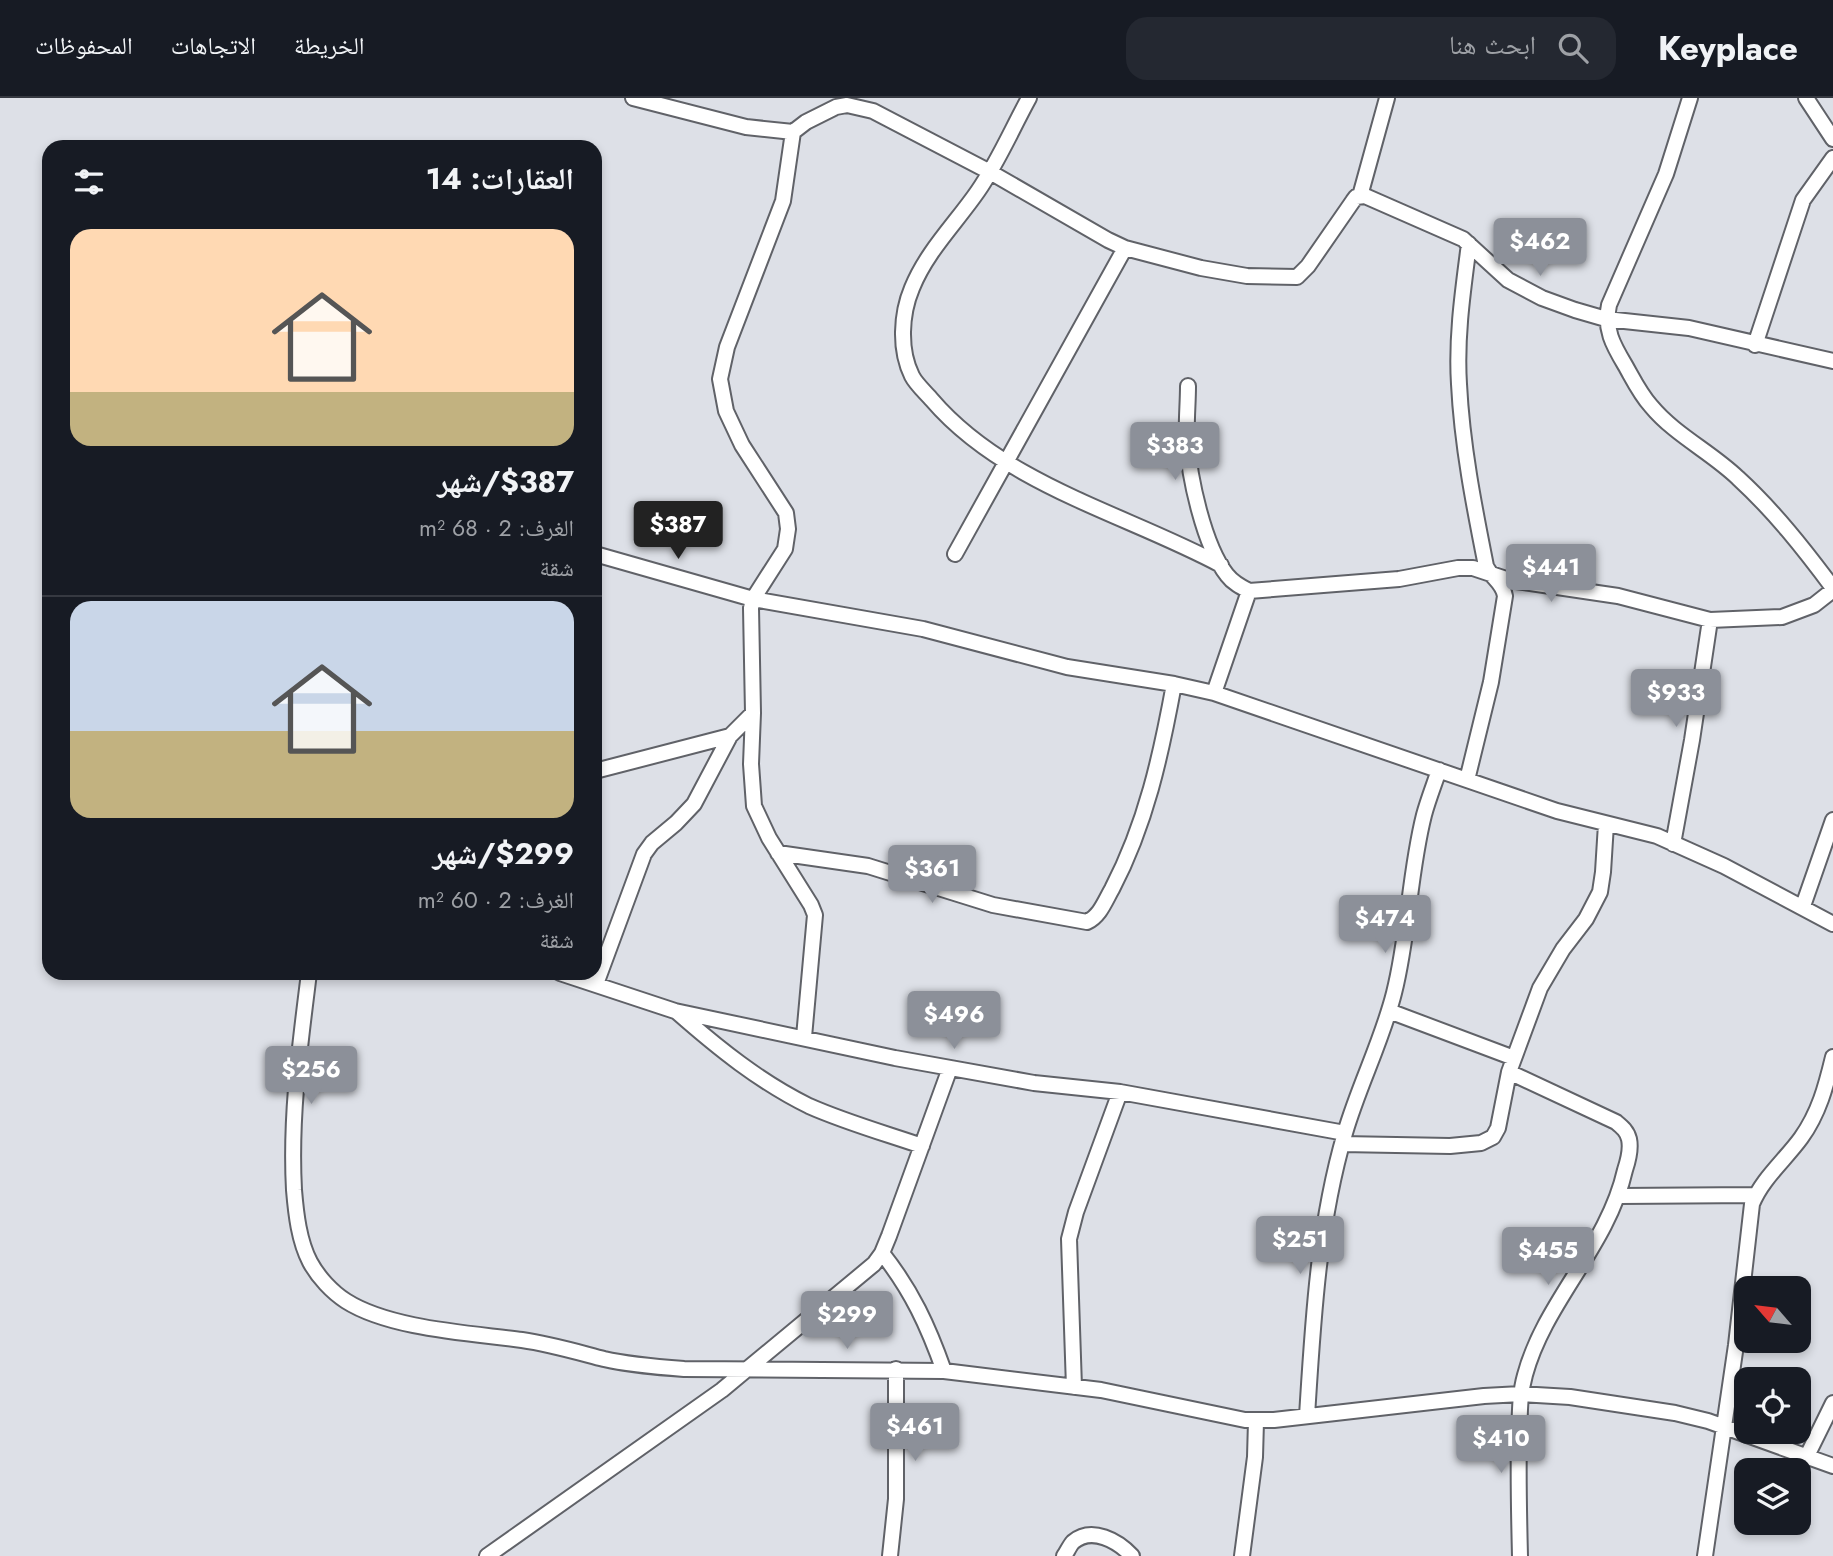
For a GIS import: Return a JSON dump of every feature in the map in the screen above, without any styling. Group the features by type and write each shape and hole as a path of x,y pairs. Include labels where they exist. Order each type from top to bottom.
{"street":[{"path":"633,98 746,127 793,132 827,111 863,102 873,111 990,172 1125,248 1247,276 1297,277 1308,266 1353,201 1360,196 1387,98"},
{"path":"1029,98 990,172 926,260 911,289 902,321 905,350 912,376 945,415 1007,462 1076,500 1185,546 1221,565"},
{"path":"1188,386 1187,440 1190,470 1202,516 1221,565 1236,584 1249,591 1399,579 1465,567 1509,580 1618,596 1710,620 1782,617 1814,605 1833,589 1783,524 1738,477 1676,430 1651,407 1611,340 1606,319 1616,287 1666,174 1690,98"},
{"path":"1806,98 1833,139"},
{"path":"793,132 783,201 727,347 720,379 726,411 742,445 786,513 788,529 785,549 753,599 751,608 751,764 754,806 815,915 804,1037"},
{"path":"1755,345 1803,200 1833,158"},
{"path":"1360,196 1454,234 1469,244 1494,269 1522,289 1542,298 1606,319 1689,328 1833,361"},
{"path":"1467,780 1491,682 1505,596 1502,585 1490,574 1474,505 1459,383 1460,316 1469,244"},
{"path":"955,554 1125,248"},
{"path":"602,556 753,599 923,629 1067,667 1214,693 1557,811 1637,830 1724,866 1833,924"},
{"path":"1214,693 1249,591"},
{"path":"1673,844 1710,620"},
{"path":"778,853 868,866 993,905 1087,922 1098,915 1115,883 1147,806 1162,751 1174,684"},
{"path":"602,968 644,854 652,843 694,804 730,736 753,713"},
{"path":"602,769 730,736"},
{"path":"1307,1416 1320,1248 1332,1183 1344,1138 1389,1012 1406,941 1421,826 1439,770"},
{"path":"1803,906 1833,820"},
{"path":"583,980 675,1011 1034,1083 1120,1092 1344,1138 1450,1146 1489,1141 1498,1128 1512,1065 1526,1022 1551,967 1586,919 1600,892 1604,872 1606,824"},
{"path":"308,980 293,1103 292,1162 296,1214 302,1241 310,1262 324,1282 345,1300 391,1319 457,1332 542,1343 645,1366 684,1369 944,1371 1074,1387 1256,1421 1521,1394 1570,1397 1675,1413 1723,1426 1807,1458 1833,1403"},
{"path":"596,984 597,980"},
{"path":"675,1011 732,1059 794,1098 837,1117 922,1146"},
{"path":"1389,1012 1512,1065 1604,1116 1625,1130 1629,1140 1628,1158 1619,1196 1604,1228 1540,1336 1525,1374 1521,1394 1518,1481 1520,1556"},
{"path":"1705,1556 1736,1345 1750,1216 1756,1195 1813,1119 1823,1098 1833,1057"},
{"path":"487,1556 749,1368 866,1273 882,1253 950,1068"},
{"path":"1074,1387 1069,1239 1076,1212 1120,1092"},
{"path":"1619,1196 1756,1195"},
{"path":"882,1253 910,1291 944,1371"},
{"path":"890,1556 896,1499 896,1369"},
{"path":"1242,1556 1255,1457 1256,1421"},
{"path":"1811,1459 1833,1466"},
{"path":"1064,1556 1074,1542 1089,1535 1109,1538 1132,1556"}]}
